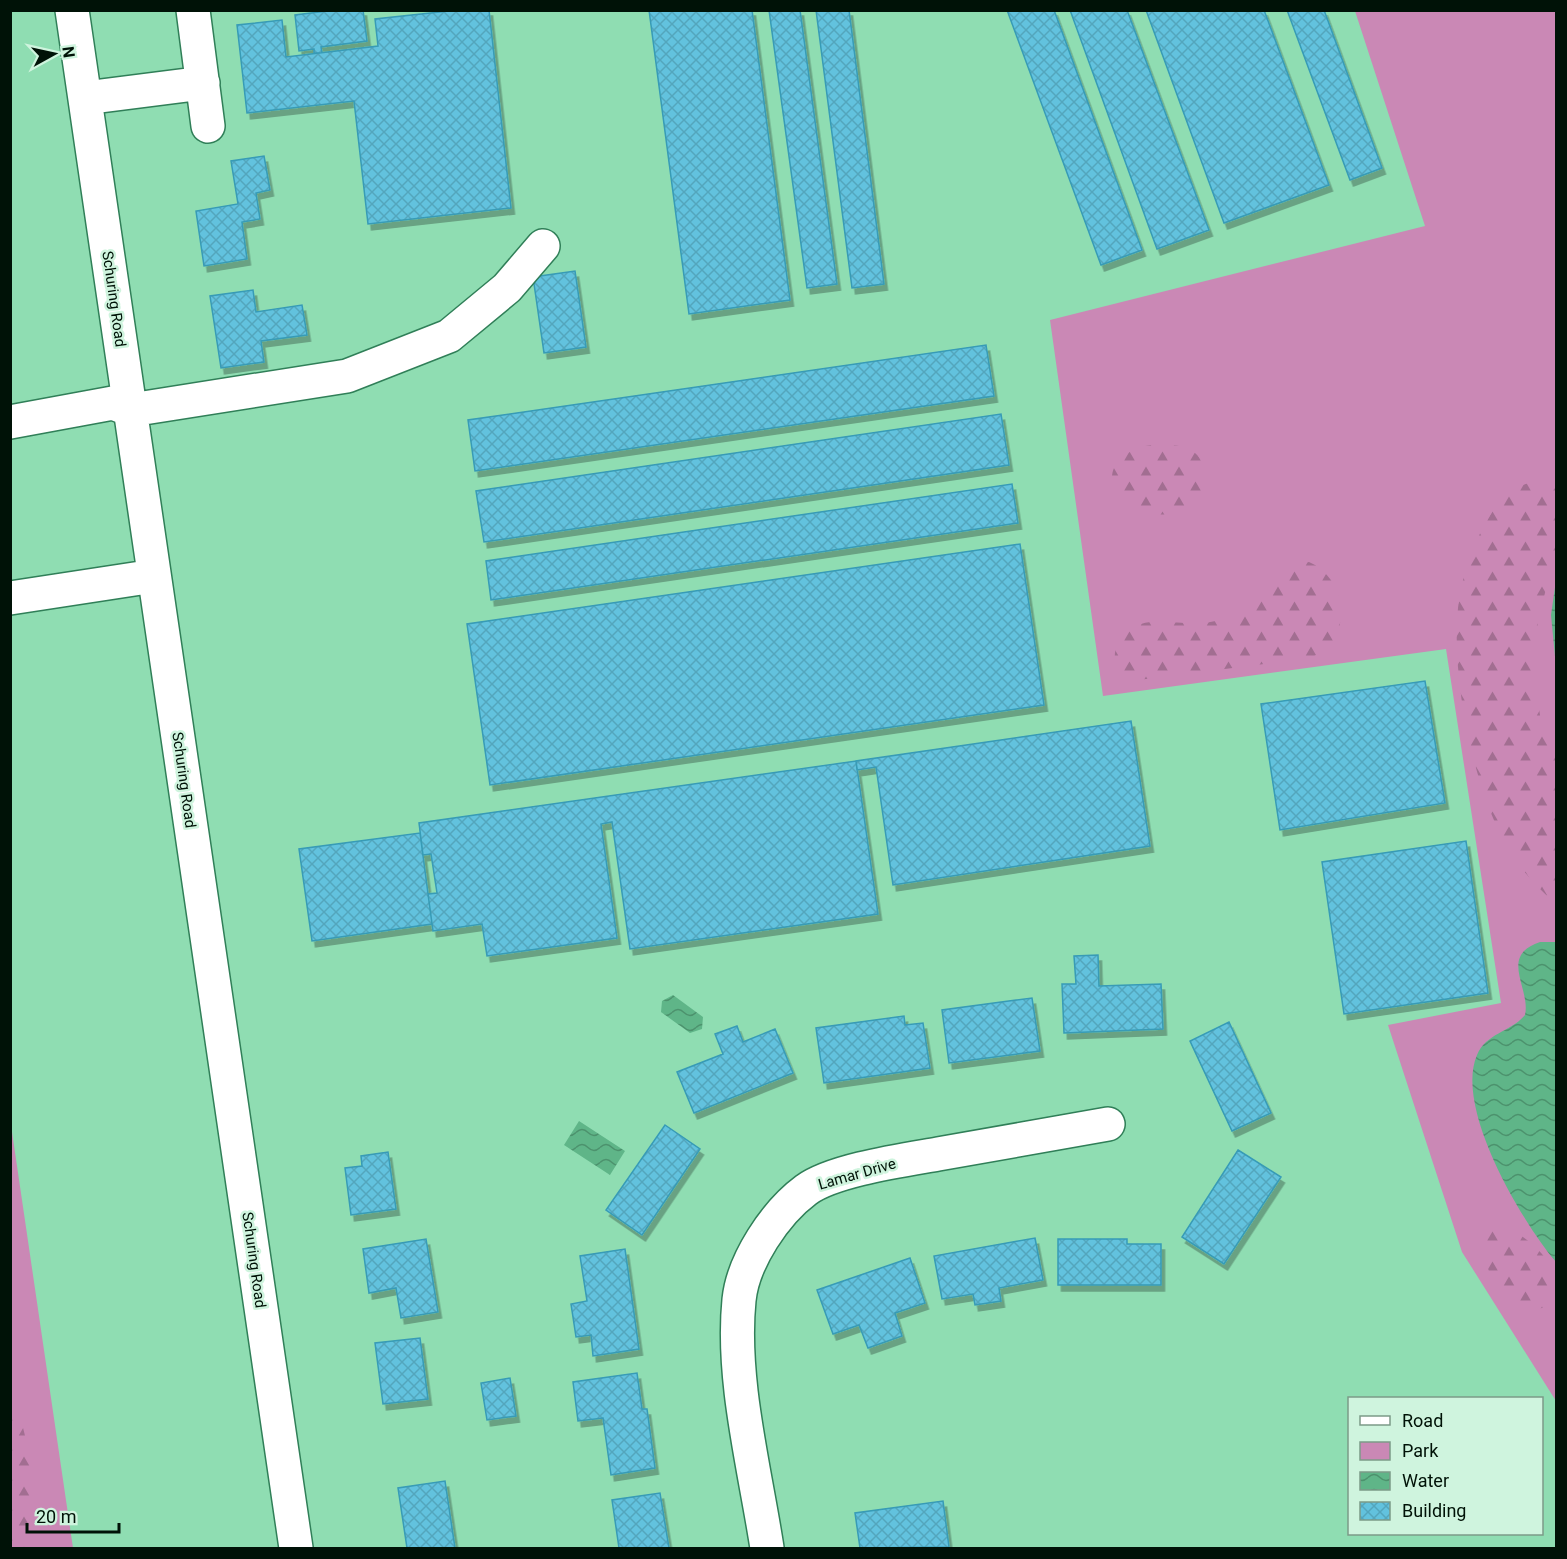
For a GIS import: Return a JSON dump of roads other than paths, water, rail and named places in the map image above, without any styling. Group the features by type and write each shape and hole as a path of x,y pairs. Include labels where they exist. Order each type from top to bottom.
{"street":[{"name":"Schuring Road","path":"72,10 296,1548"},
{"path":"193,10 208,126"},
{"path":"85,98 202,83"},
{"path":"12,418 113,403 130,410 347,376 448,336 507,288 543,246"},
{"path":"10,598 154,576"},
{"name":"Lamar Drive","path":"768,1548 741,1384 739,1297 748,1267 765,1236 782,1213 808,1189 873,1166 1108,1124"}],"water":[{"path":"1556,580 1556,667 1551,615"},
{"path":"1540,942 1556,942 1556,1262 1526,1220 1495,1163 1475,1104 1472,1077 1477,1055 1486,1042 1525,1015 1526,1005 1518,964 1528,948"},
{"path":"673,995 703,1017 702,1029 690,1033 661,1012 662,1001"},
{"path":"579,1121 625,1151 610,1175 564,1145"}]}
